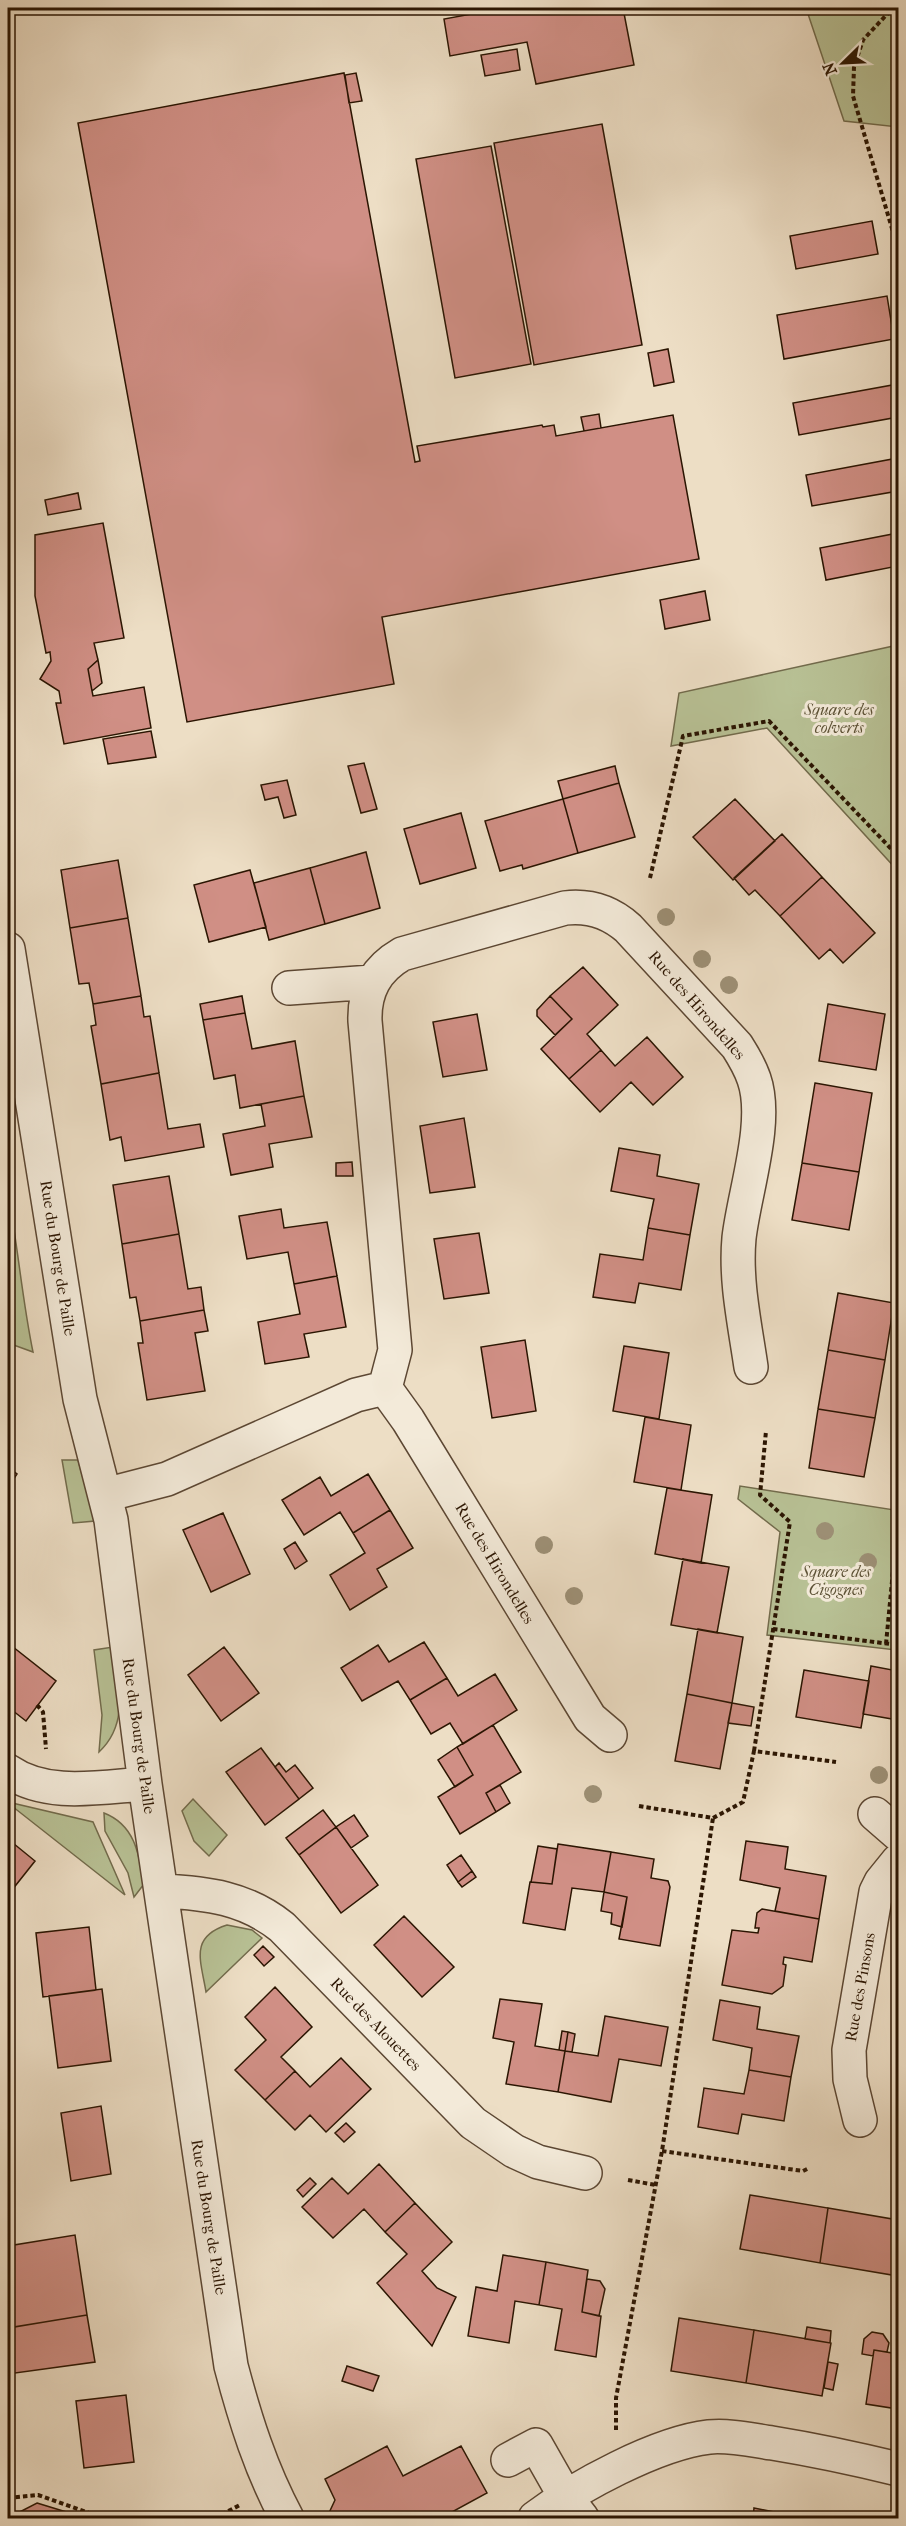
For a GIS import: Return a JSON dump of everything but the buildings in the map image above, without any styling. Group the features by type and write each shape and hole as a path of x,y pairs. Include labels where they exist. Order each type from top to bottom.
{"street":[{"name":"Rue des Hirondelles","path":"610,1735 590,1718 408,1420 385,1388 395,1350 365,1021 367,995 372,982 390,961 402,954 565,908 579,906 604,912 617,918 632,932 737,1046 748,1062 755,1080 759,1102 758,1123 739,1239 739,1268 751,1367"},
{"name":"Rue du Bourg de Paille","path":"8,949 80,1399 111,1520 182,2046 231,2366 262,2468 287,2518"},
{"path":"289,988 372,982"},
{"path":"105,1495 166,1479 356,1395 385,1388"},
{"path":"8,1771 29,1782 51,1787 90,1788 145,1784"},
{"name":"Rue des Pinsons","path":"860,2120 850,2079 849,2050 876,1892 898,1861"},
{"name":"Rue des Alouettes","path":"162,1891 199,1893 232,1899 266,1914 282,1927 473,2123 514,2151 538,2162 585,2174"},
{"path":"535,2518 574,2507 657,2452 708,2437 735,2437 815,2450 898,2469"},
{"path":"534,2446 574,2507"}],"path":[{"path":"898,17 889,9 862,40 854,67 853,96 898,249"},
{"path":"650,878 683,736 769,721 898,856"},
{"path":"639,1806 713,1818 743,1802 790,1522 760,1495 765,1431"},
{"path":"886,1644 898,1519"},
{"path":"773,1629 898,1646"},
{"path":"38,1706 42,1712 46,1754"},
{"path":"753,1751 836,1761"},
{"path":"616,2432 616,2398 662,2151 713,1818"},
{"path":"662,2151 803,2171 809,2168"},
{"path":"628,2180 656,2185"},
{"path":"8,2498 38,2495 103,2518"},
{"path":"215,2518 236,2508"}],"green space":[{"path":"806,8 898,8 898,127 844,121"},
{"name":"Square des colverts","path":"898,645 898,871 767,728 671,746 679,693"},
{"path":"8,1194 15,1233 33,1352 8,1343 8,1225 12,1218 8,1215"},
{"path":"62,1460 78,1460 95,1521 73,1523"},
{"name":"Square des Cigognes","path":"898,1464 896,1650 767,1635 780,1532 738,1499 740,1486 894,1510"},
{"path":"113,1647 119,1689 118,1716 109,1741 99,1752 102,1715 94,1650"},
{"path":"193,1799 227,1835 209,1856 194,1841 182,1811"},
{"path":"8,1803 93,1822 125,1895"},
{"path":"104,1813 123,1825 134,1842 144,1884 134,1897 128,1873 105,1831"},
{"path":"227,1925 252,1930 262,1938 206,1992 200,1960 202,1943 215,1930"}]}
